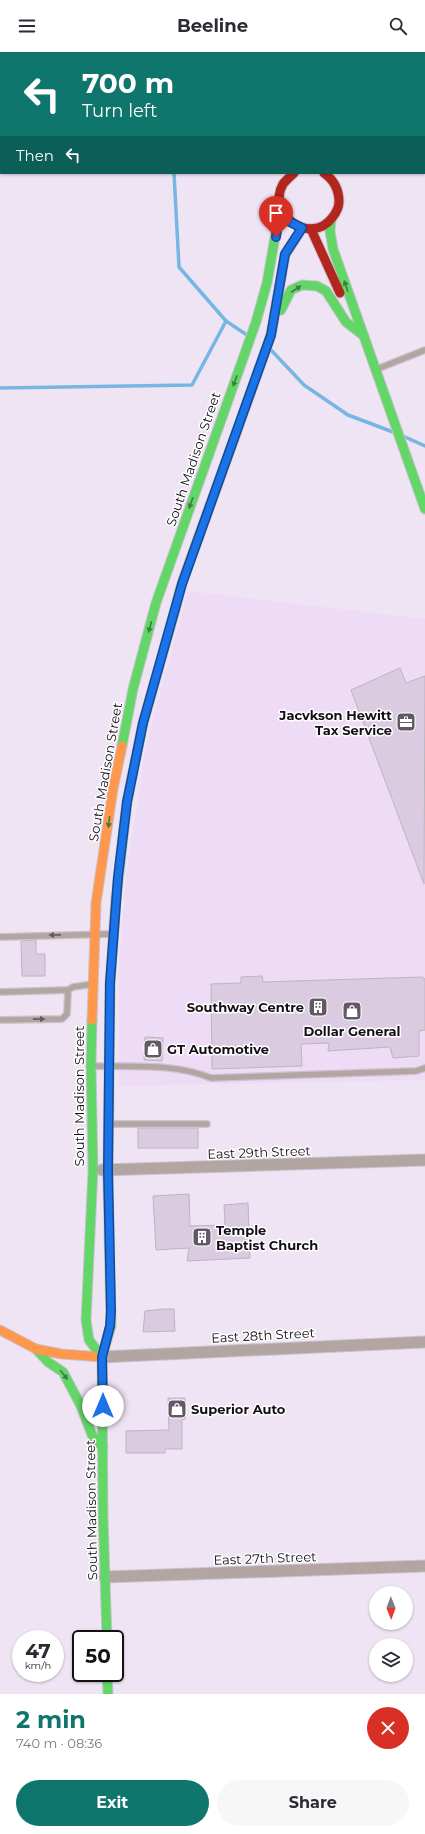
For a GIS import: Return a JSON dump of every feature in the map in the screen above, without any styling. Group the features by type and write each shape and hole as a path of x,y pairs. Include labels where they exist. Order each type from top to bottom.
{"main road":[{"name":"South Madison Street","path":"107,1630 102,1357 110,1326 108,1170 91,1066 96,897 113,789 133,689 156,603 248,344 267,283 280,208 279,193 284,174"},
{"path":"282,185 292,174"},
{"path":"325,174 338,188"},
{"path":"280,208 288,221 307,229 325,225 336,214 339,205 339,174"},
{"path":"331,220 330,231 333,248 425,509"},
{"name":"South Madison Street","path":"102,1357 89,1340 86,1320 93,1170 109,1067 110,983 118,877 127,802 143,723 182,584 270,337 285,254 307,229"},
{"path":"307,229 335,285 364,336"},
{"path":"270,337 291,290 302,285 316,286 326,290 346,322 364,336"},
{"path":"0,1330 36,1349 62,1354 102,1357"},
{"path":"36,1349 48,1362 63,1372 81,1406 92,1435 103,1448"},
{"path":"107,1682 108,1694"}],"street":[{"name":"East 29th Street","path":"93,1170 425,1160"},
{"name":"East 28th Street","path":"102,1357 425,1342"},
{"name":"East 27th Street","path":"105,1577 425,1566"}],"lane":[{"path":"375,370 425,350"},
{"path":"0,937 114,934"},
{"path":"0,992 68,990 73,987 93,984"},
{"path":"0,1020 62,1019 67,1014 68,990"},
{"path":"91,1066 169,1068 196,1073 211,1078 416,1071 425,1068"},
{"path":"100,1124 207,1124"}],"shaded area":[{"path":"188,591 425,619 425,1080 119,1086 119,964 126,878 145,749"}],"building":[{"path":"400,668 406,683 425,676 424,884 351,690"},
{"path":"36,940 36,954 45,954 45,976 22,976 21,941"},
{"name":"Southway Centre","path":"262,976 263,982 422,977 425,979 425,1030 419,1031 419,1056 393,1058 390,1047 328,1051 329,1043 301,1044 302,1066 212,1069 211,984 241,983 241,977"},
{"name":"GT Automotive","path":"145,1037 163,1038 162,1061 144,1060"},
{"path":"138,1128 198,1128 198,1148 138,1148"},
{"name":"Temple Baptist Church","path":"189,1194 190,1226 225,1225 224,1205 248,1203 250,1258 187,1261 189,1248 156,1250 153,1196"},
{"path":"174,1309 175,1331 143,1332 145,1311"},
{"path":"168,1398 185,1398 185,1419 182,1420 182,1449 165,1449 165,1453 126,1453 126,1431 169,1430"}],"waterway":[{"path":"174,174 179,267 226,321 247,335"},
{"path":"0,388 192,385 226,321"},
{"path":"271,350 304,385 348,415 393,432"},
{"path":"405,437 425,446"}],"traffic: fast":[{"path":"122,746 133,689 156,603 256,322 267,283 280,208"},
{"path":"331,220 330,231 333,249 425,509"},
{"path":"234,439 271,335 285,255 302,228"},
{"path":"281,310 291,290 302,285 317,286 326,291 346,322 364,336"},
{"path":"116,899 127,802 143,723 175,610"},
{"path":"92,1020 91,1066 93,1170 86,1320 89,1340 102,1357"},
{"path":"107,1630 103,1515 102,1357 111,1326 108,1178"},
{"path":"36,1349 48,1362 63,1372 81,1406 92,1435 103,1448"},
{"path":"107,1682 108,1694"}],"traffic: slow":[{"path":"175,610 182,583 234,439"},
{"path":"92,1020 96,903 113,789 122,746"},
{"path":"108,1178 110,983 116,899"},
{"path":"0,1330 36,1349 62,1354 102,1357"}],"traffic: jam":[{"path":"293,174 283,184 279,195 280,206 285,215 293,223 302,227 313,229 323,226 332,218 336,212 339,202 337,189 331,179 325,174"},
{"path":"311,229 340,293"}],"place":[{"name":"Jacvkson Hewitt Tax Service","path":"406,722"},
{"name":"Southway Centre","path":"318,1007"},
{"name":"Dollar General","path":"352,1011"},
{"name":"GT Automotive","path":"153,1049"},
{"name":"Temple Baptist Church","path":"202,1237"},
{"name":"Superior Auto","path":"177,1409"}],"route":[{"path":"103,1406 102,1357 110,1326 111,1311 108,1170 110,983 118,877 127,802 143,723 182,584 271,335 285,254 302,228 295,226 288,221 280,208 276,237"}]}
